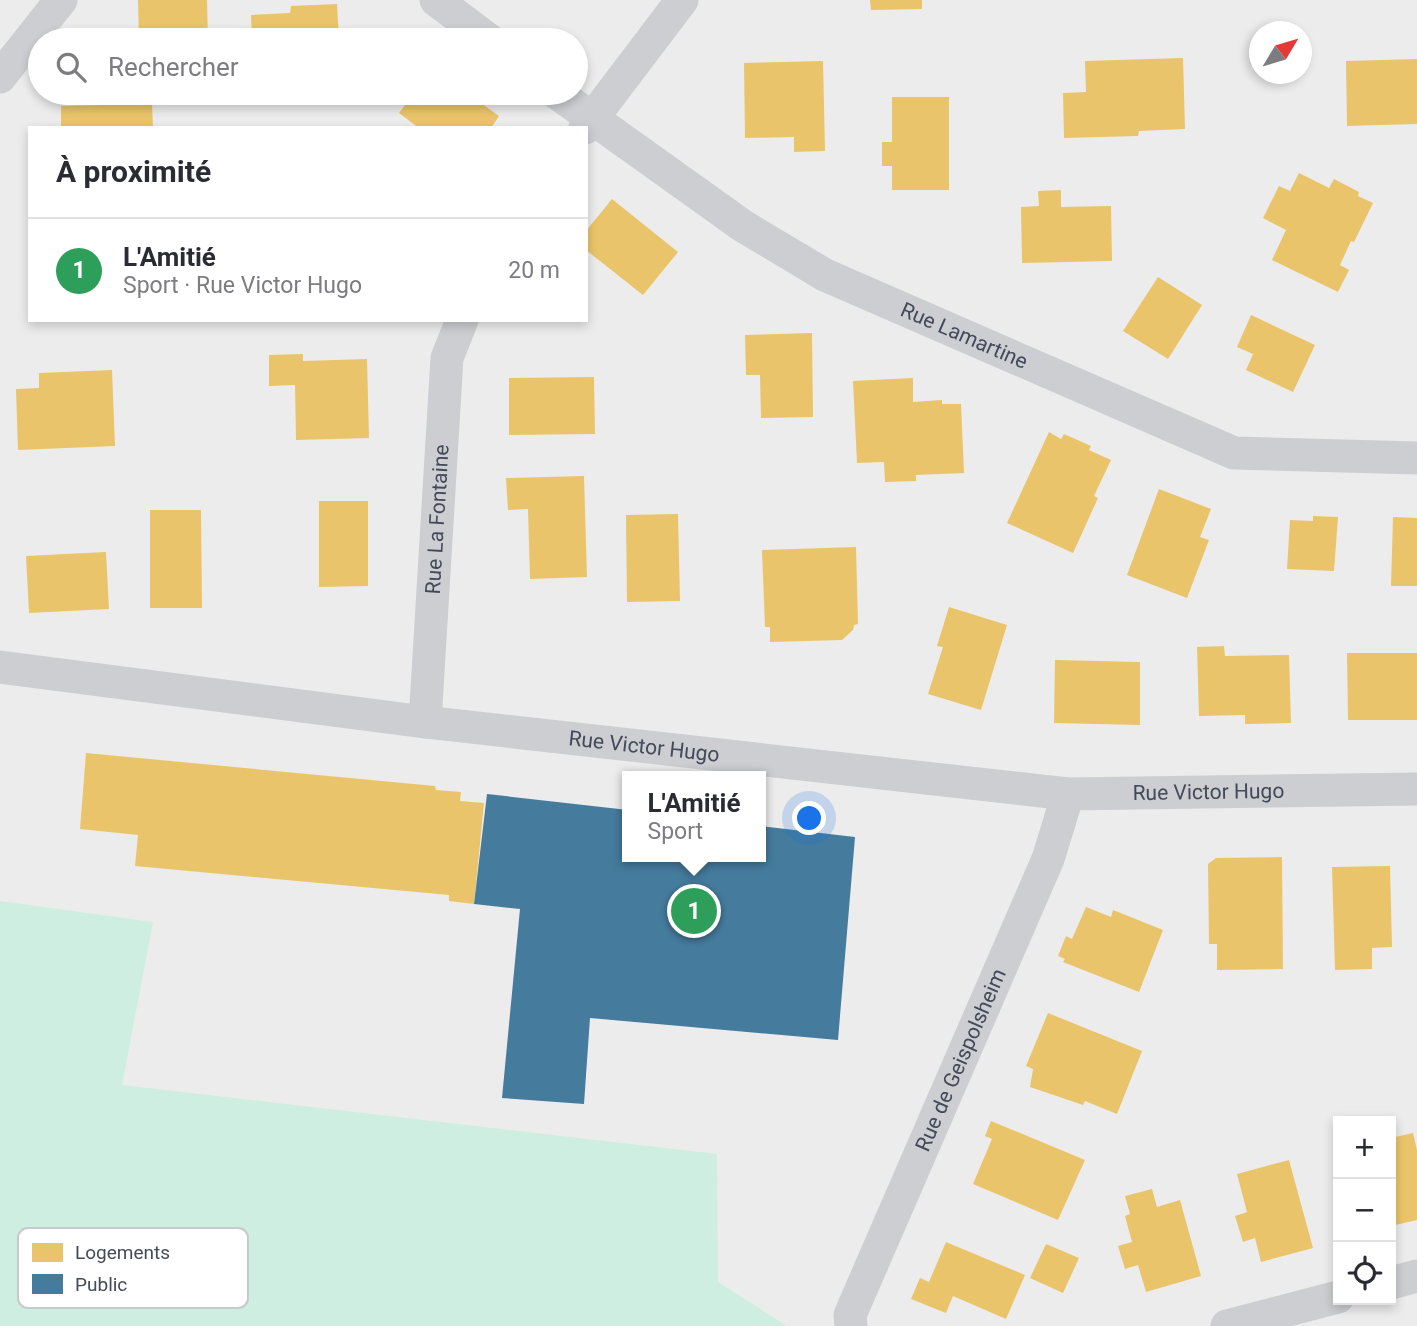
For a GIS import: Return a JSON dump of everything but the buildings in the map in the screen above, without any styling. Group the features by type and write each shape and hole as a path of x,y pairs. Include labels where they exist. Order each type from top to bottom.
{"street":[{"path":"39,28 61,0"},
{"path":"436,0 473,28"},
{"path":"588,123 682,0"},
{"path":"0,77 28,42"},
{"name":"Rue Lamartine","path":"569,105 588,123 743,226 825,275 1234,453 1417,457"},
{"name":"Rue La Fontaine","path":"425,722 447,358 461,322"},
{"name":"Rue Victor Hugo","path":"0,667 425,722 1068,794 1417,789"},
{"name":"Rue de Geispolsheim","path":"851,1326 850,1315 1048,859 1068,794"},
{"path":"1396,1282 1417,1276"},
{"path":"1227,1326 1333,1298"}],"green space":[{"path":"0,901 153,922 122,1085 717,1154 718,1282 787,1326 0,1326"}],"place":[{"name":"L'Amitié","path":"694,911"}]}
